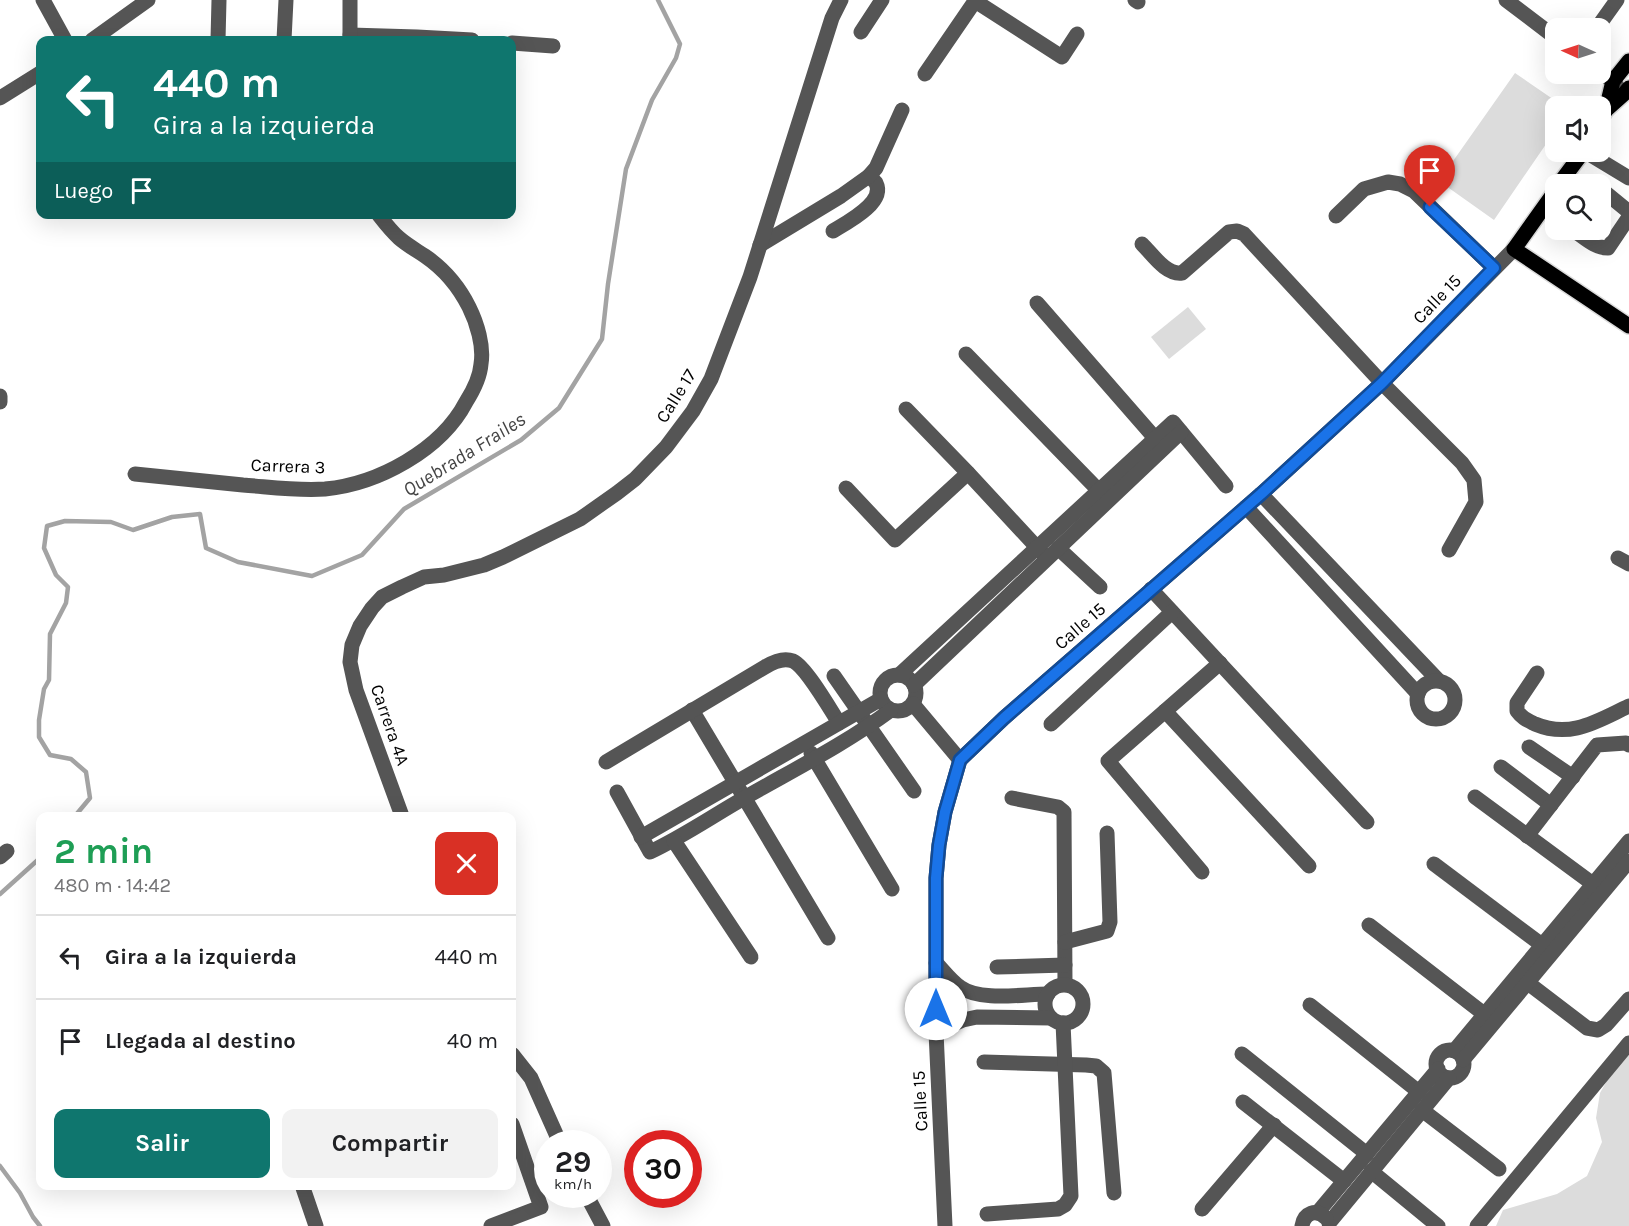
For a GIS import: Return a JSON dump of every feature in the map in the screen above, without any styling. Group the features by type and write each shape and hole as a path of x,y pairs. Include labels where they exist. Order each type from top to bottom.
{"main road":[{"path":"1611,73 1629,61"},
{"path":"1611,107 1627,91"},
{"path":"1567,174 1576,162"},
{"name":"Calle 15","path":"1514,249 1545,205"},
{"path":"1514,249 1629,326"}],"street":[{"path":"43,0 64,36"},
{"path":"98,36 148,0"},
{"path":"218,36 219,0"},
{"path":"284,36 286,0"},
{"path":"350,0 350,36"},
{"name":"Calle 17","path":"352,645 360,626 382,597 424,577 444,575 484,565 580,519 635,479 666,447 693,411 711,379 750,277 832,18 841,0"},
{"path":"861,32 882,0"},
{"path":"1506,0 1545,30"},
{"path":"1604,18 1617,0"},
{"path":"925,74 975,1 987,4 1062,57 1077,34"},
{"path":"516,43 553,46"},
{"path":"0,98 36,76"},
{"path":"1611,79 1627,91"},
{"path":"760,245 841,196 869,176 876,168 902,110"},
{"path":"1602,162 1628,176"},
{"path":"833,231 874,202 876,183 869,176"},
{"path":"1336,216 1364,189 1388,182 1400,184 1413,191 1494,268"},
{"path":"1611,197 1629,212"},
{"path":"1587,240 1601,248 1608,248 1629,217"},
{"name":"Carrera 3","path":"135,474 292,490 327,489 361,481 400,465 420,453 444,433 464,408 482,364 475,322 463,296 446,274 399,238 382,219"},
{"path":"1142,244 1175,274 1182,273 1229,232 1237,231 1244,234 1382,383 1462,463 1474,480 1476,502 1449,550"},
{"name":"Calle 15","path":"945,1226 936,1032 936,878 945,812 960,760 1004,718 1261,494 1382,383 1514,249"},
{"path":"1037,303 1160,443"},
{"path":"966,354 1104,496"},
{"path":"0,396 0,402"},
{"path":"906,409 1047,552 1100,587"},
{"path":"914,685 1104,496 1177,427 1226,486"},
{"path":"846,488 895,540 968,473"},
{"path":"1261,494 1438,680 1454,690 1456,700 1454,709 1447,716 1438,719 1429,718 1421,712 1417,704 1418,694 1422,686 1438,680"},
{"path":"886,705 880,693 884,682 899,675 1047,552 1104,496"},
{"path":"1246,507 1418,694"},
{"path":"1152,589 1366,822"},
{"path":"1051,724 1172,612"},
{"name":"Carrera 4A","path":"352,645 350,662 356,690 401,812"},
{"path":"606,762 777,661 792,661 802,667 839,723"},
{"path":"1202,872 1108,761 1220,663"},
{"path":"1537,672 1517,703 1517,711 1522,718 1542,727 1563,731 1584,727 1629,706"},
{"path":"641,837 858,712 886,705 902,711 908,709 913,704 916,691 910,680 899,675"},
{"path":"834,676 914,791"},
{"path":"913,704 960,760"},
{"path":"617,792 650,852 674,841 869,726 886,705"},
{"path":"692,710 828,938"},
{"path":"1165,711 1309,866"},
{"path":"804,742 892,889"},
{"path":"1527,836 1597,746 1628,743"},
{"path":"1529,747 1573,777"},
{"path":"1501,767 1551,805"},
{"path":"1474,797 1593,884"},
{"path":"1012,798 1058,807 1064,812 1065,984"},
{"path":"1065,942 1107,931 1110,922 1107,833"},
{"path":"674,841 751,957"},
{"path":"1458,1055 1484,1014 1629,841"},
{"path":"1458,1055 1528,983 1624,878 1629,861"},
{"path":"1434,864 1542,945"},
{"path":"1369,925 1484,1014"},
{"path":"936,963 960,988 974,994 990,996 1048,993"},
{"path":"997,967 1065,965"},
{"path":"1528,983 1587,1028 1598,1030 1606,1025 1629,999"},
{"path":"936,1032 963,1020 977,1017 1057,1020 1070,1022 1080,1014 1083,1001 1077,989 1065,984 1052,988 1045,1000 1045,1006 1057,1020 1065,1065 1071,1196 1065,1205 1058,1209 987,1214"},
{"path":"1310,1005 1419,1092"},
{"path":"1477,1226 1629,1043"},
{"path":"1449,1050 1458,1055 1464,1065 1461,1073 1453,1077 1443,1073 1437,1061 1441,1054 1449,1050"},
{"path":"1242,1054 1366,1154"},
{"path":"516,1059 531,1078 554,1130"},
{"path":"984,1062 1096,1066 1104,1073 1114,1192"},
{"path":"1325,1220 1344,1181 1419,1092 1443,1073"},
{"path":"1325,1220 1371,1171 1422,1110 1443,1073"},
{"path":"1243,1101 1344,1181"},
{"path":"1422,1110 1499,1169"},
{"path":"1202,1209 1274,1125"},
{"path":"491,1226 541,1207 516,1135"},
{"path":"1371,1171 1438,1226"},
{"path":"304,1190 316,1226"},
{"path":"593,1208 603,1226"},
{"path":"1302,1226 1304,1219 1310,1213 1325,1220"}],"shaded area":[{"path":"1515,73 1548,96 1545,96 1545,146 1494,220 1439,181"},
{"path":"1188,307 1206,329 1169,359 1151,337"},
{"path":"1629,1051 1629,1226 1496,1226 1503,1210 1557,1194 1587,1176 1602,1142 1596,1118 1600,1093 1610,1075"}],"waterway":[{"name":"Quebrada Frailes","path":"78,812 90,798 86,772 71,759 50,755 39,737 44,689 49,680 50,634 66,603 68,587 56,575 44,548 47,526 65,521 111,522 133,530 172,517 200,514 206,548 238,562 312,576 362,555 404,509 521,440 559,408 602,339 626,169 652,100 676,58 680,44 658,0"},
{"name":"Quebrada Frailes","path":"0,894 36,862"},
{"name":"Quebrada Frailes","path":"0,1166 40,1226"}],"route":[{"path":"936,1009 936,878 939,845 945,812 960,760 1004,718 1261,494 1382,383 1494,268 1430,207"}]}
